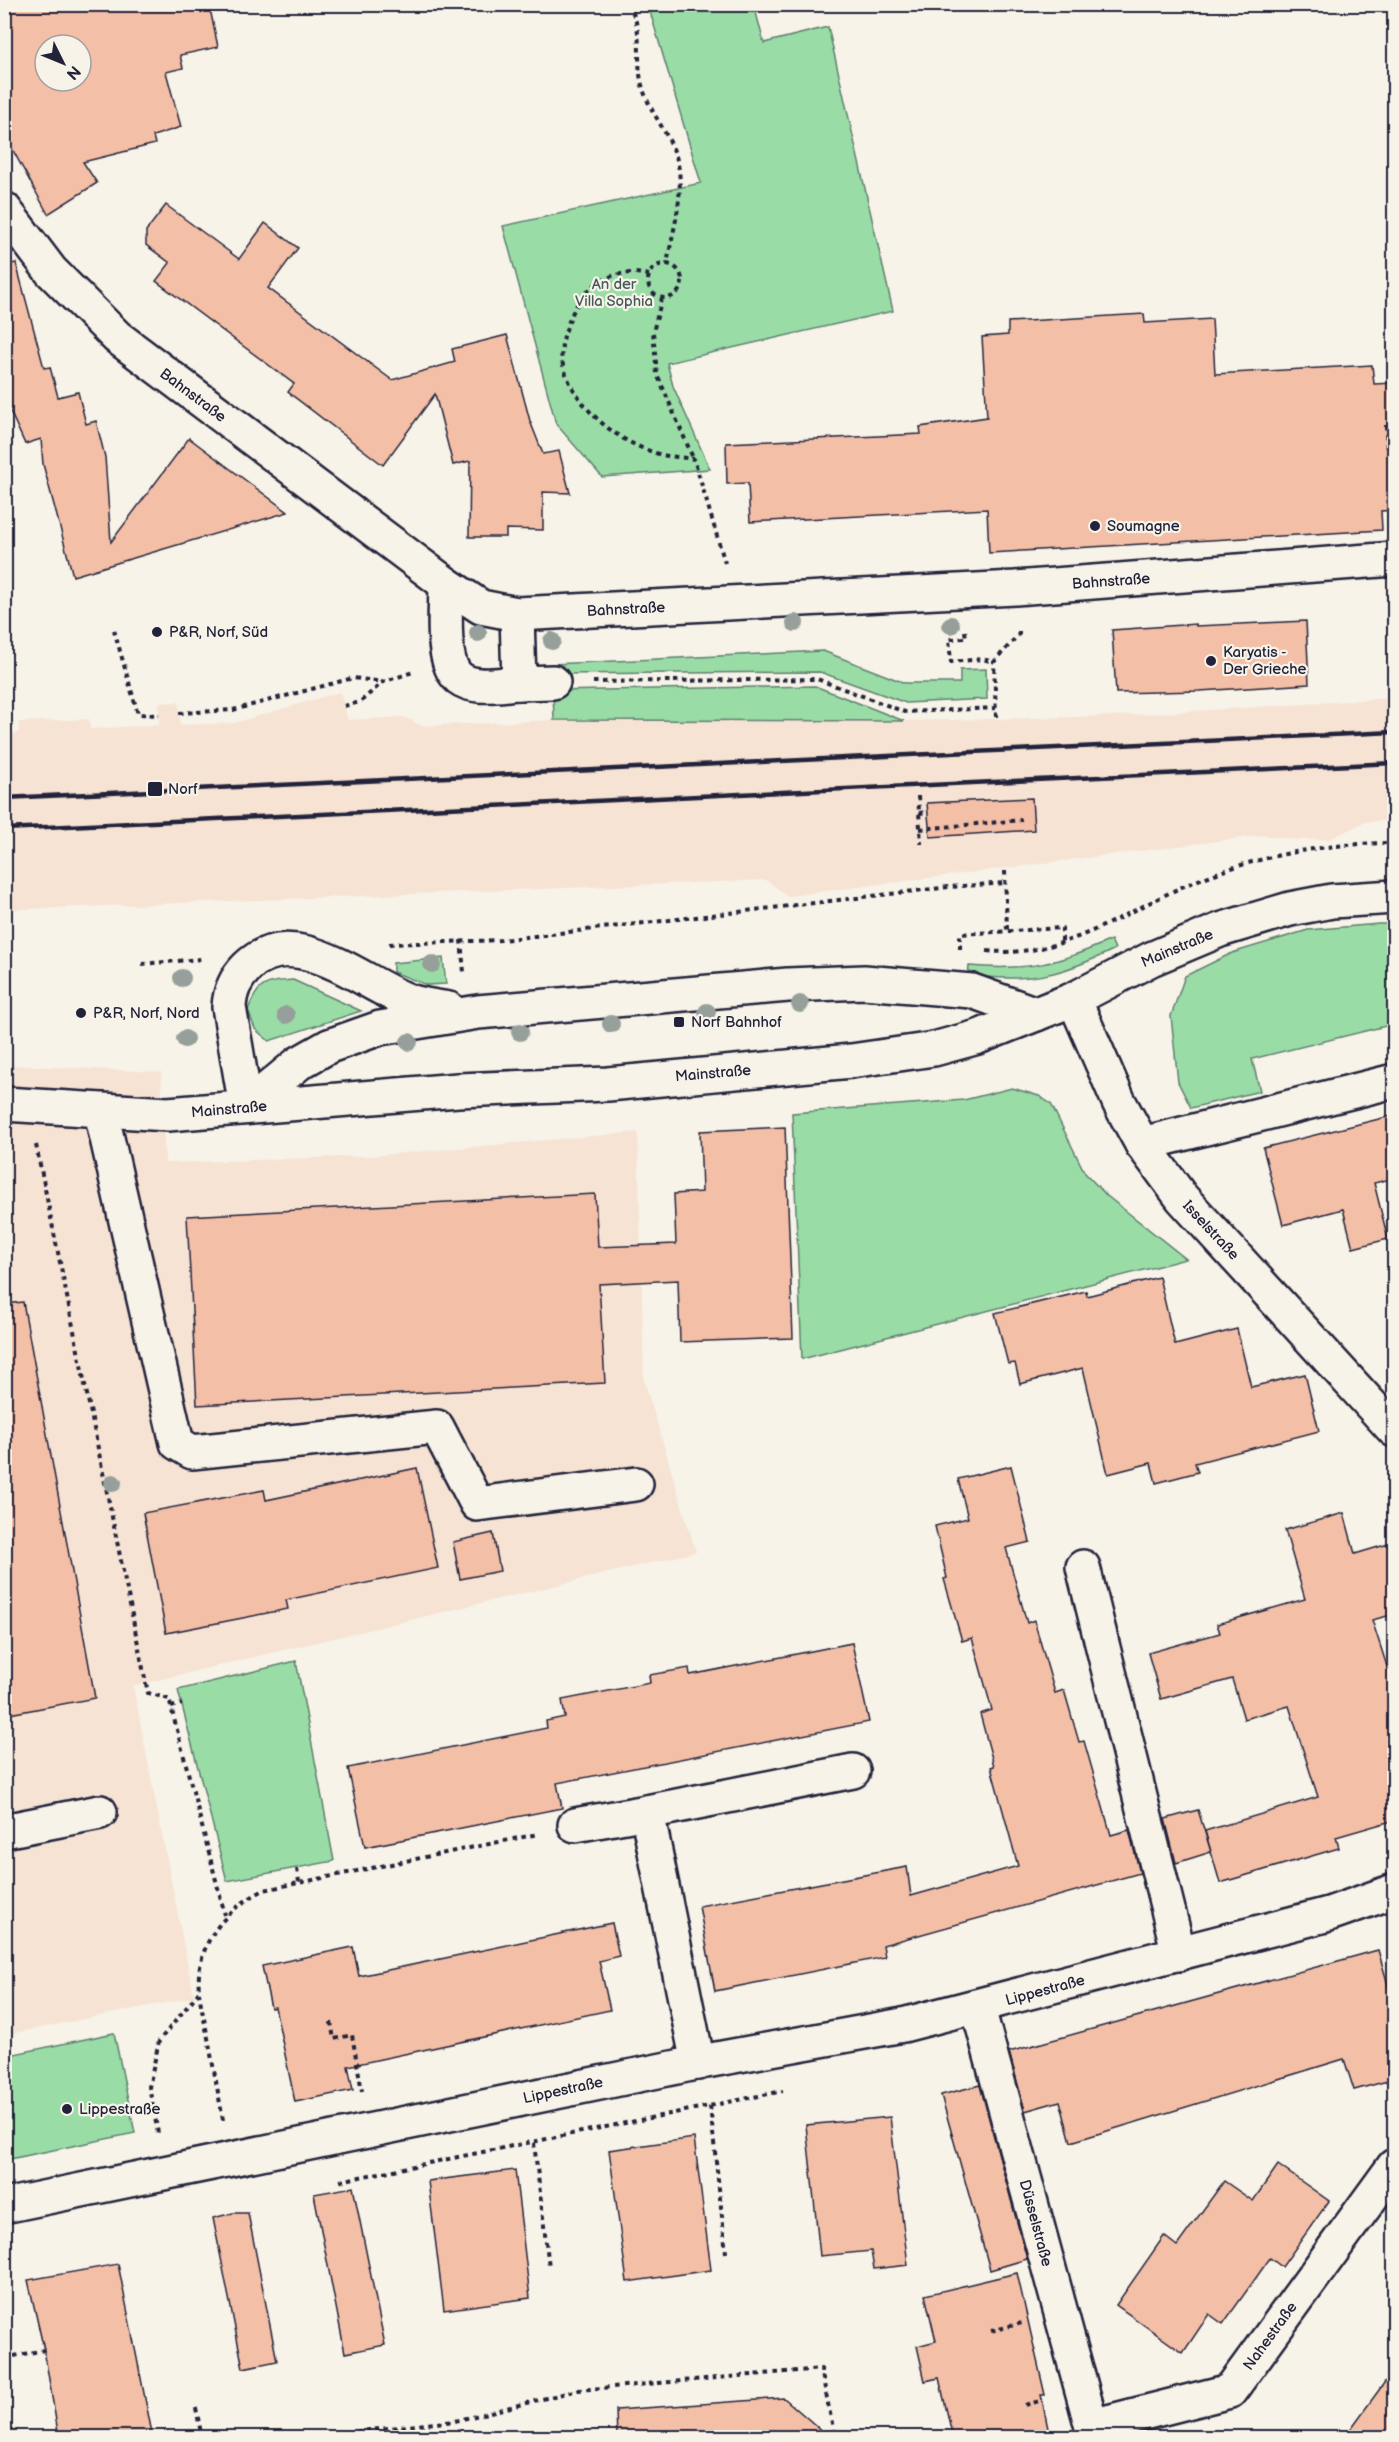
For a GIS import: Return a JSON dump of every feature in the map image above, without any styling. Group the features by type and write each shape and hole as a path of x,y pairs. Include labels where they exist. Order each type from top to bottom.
{"street":[{"name":"Bahnstraße","path":"4,209 51,272 117,337 446,584 481,607 517,614 1015,588 1395,559"},
{"path":"446,584 447,662 460,679 483,685 553,682"},
{"path":"517,614 519,683"},
{"name":"Mainstraße","path":"16,1105 101,1112 168,1114 494,1087 608,1084 852,1061 934,1050 978,1037 1074,999 1178,946 1256,918 1332,901 1395,897"},
{"path":"246,1107 229,1007 230,995 234,982 244,970 256,958 271,950 287,949 308,952 409,1001 435,1007 478,1012"},
{"path":"246,1107 299,1063 329,1046 381,1028 478,1012 788,985 864,982 972,991 1036,1014"},
{"name":"Isselstraße","path":"1074,999 1119,1102 1142,1144 1182,1198 1395,1430"},
{"path":"1142,1144 1395,1082"},
{"path":"101,1112 177,1443 192,1452 437,1427 477,1504 636,1484"},
{"path":"1083,1567 1179,1954"},
{"path":"574,1825 853,1771"},
{"path":"4,1831 100,1812"},
{"path":"647,1812 702,2062"},
{"name":"Lippestraße","path":"4,2206 702,2062 903,2025 978,2008 1393,1897"},
{"name":"Düsselstraße","path":"978,2008 1093,2432"},
{"name":"Nahestraße","path":"1093,2432 1230,2391 1395,2166"}],"path":[{"path":"628,4 636,20 641,82 647,101 667,136 680,167 679,195 667,264"},
{"path":"667,264 677,268 682,283 673,296 662,298 650,290 649,275 656,266 667,264"},
{"path":"649,275 637,272 617,273 599,281 584,293 571,315 562,342 563,364 571,384 590,412 612,431 653,453 694,459"},
{"path":"662,298 653,332 657,374 694,459 720,546"},
{"path":"1386,424 1387,449"},
{"path":"965,626 966,638 949,639 951,662 982,659 994,662"},
{"path":"114,630 138,714 159,715"},
{"path":"996,717 994,662 1019,634"},
{"path":"344,706 360,702 383,682 447,662"},
{"path":"179,713 233,710 353,678 383,682"},
{"path":"553,682 817,679 905,712 996,708"},
{"path":"918,796 921,844"},
{"path":"919,813 928,812"},
{"path":"920,829 1022,820"},
{"path":"980,951 1011,954 1062,944 1129,915 1189,884 1257,860 1339,845 1395,843"},
{"path":"1005,871 1007,930"},
{"path":"379,945 501,940 949,887 1006,883"},
{"path":"960,949 960,934 1007,930 1062,928 1062,944"},
{"path":"461,940 465,979"},
{"path":"948,948 970,950"},
{"path":"16,1105 148,1693 169,1699 225,1915"},
{"path":"171,1707 182,1704"},
{"path":"230,2159 199,1991 203,1959 225,1915 247,1898 264,1890 574,1825"},
{"path":"297,1869 299,1882"},
{"path":"157,2129 149,2087 159,2041 199,1991"},
{"path":"331,2022 334,2039 351,2035 370,2130"},
{"path":"702,2062 711,2107 726,2253"},
{"path":"328,2183 789,2090"},
{"path":"529,2097 549,2267"},
{"path":"14,2356 44,2350"},
{"path":"294,2438 455,2421 578,2390 820,2369 835,2438"},
{"path":"196,2408 202,2438"}],"shaded area":[{"path":"340,692 348,720 404,717 422,726 554,720 904,721 1115,716 1394,698 1394,820 1365,822 1330,839 1298,840 1265,835 788,896 766,880 5,910 4,733 19,733 19,722 89,719 90,729 159,725 159,703 179,702 180,725 234,723"},
{"path":"4,1065 161,1072 165,1163 370,1156 638,1132 644,1380 696,1552 133,1686 194,1997 5,2035"}],"green space":[{"name":"An der Villa Sophia","path":"648,5 754,5 764,43 828,27 893,311 667,363 673,386 710,469 602,477 556,424 503,226 701,183"},
{"path":"823,651 905,683 960,683 960,670 986,669 987,699 906,703 820,672 553,674 553,664"},
{"path":"815,686 904,721 554,720 553,691"},
{"path":"1394,924 1394,1024 1252,1059 1260,1091 1191,1108 1178,1082 1171,1016 1185,976 1232,953 1308,930"},
{"path":"1111,940 1115,949 1077,966 1044,975 1009,978 968,975 969,966 1009,967 1042,964 1075,955"},
{"path":"443,958 446,984 427,985 393,972 393,963"},
{"path":"293,980 361,1011 269,1041 255,1029 248,1010 259,989 269,983"},
{"path":"1012,1088 1039,1096 1051,1104 1085,1173 1107,1196 1186,1259 802,1359 792,1113 964,1100"},
{"path":"296,1661 334,1861 227,1881 178,1690"},
{"name":"Lippestraße","path":"114,2033 135,2133 5,2160 5,2056"}],"building":[{"path":"4,4 209,4 218,47 180,55 183,68 166,72 181,127 153,136 155,144 83,162 97,183 48,214 4,134"},
{"path":"166,205 239,259 265,223 298,248 268,288 392,380 455,362 452,349 507,335 530,421 543,454 559,451 570,493 543,492 543,530 506,529 506,537 469,537 470,461 453,465 435,394 383,465 288,392 294,384 156,281 170,263 146,245 146,231"},
{"path":"16,263 44,368 50,367 58,397 78,392 86,424 96,421 105,457 111,542 189,438 288,512 73,576 43,464 41,439 25,444 4,398 4,265"},
{"path":"1144,314 1145,323 1212,319 1215,374 1372,365 1374,384 1395,383 1395,510 1381,511 1382,530 989,553 987,509 750,522 748,483 727,484 726,443 921,434 920,427 987,417 982,337 1008,335 1008,322"},
{"name":"Karyatis - Der Grieche","path":"1306,621 1309,684 1199,691 1116,693 1112,630 1196,624 1196,626"},
{"path":"1032,798 1034,830 930,837 927,803"},
{"path":"1395,1115 1395,1178 1374,1183 1388,1239 1353,1248 1343,1209 1283,1225 1263,1148"},
{"path":"785,1127 793,1338 680,1342 678,1280 599,1284 605,1383 197,1405 187,1216 595,1194 598,1247 676,1244 674,1194 702,1192 700,1131"},
{"path":"1159,1277 1175,1345 1237,1329 1251,1387 1305,1374 1319,1431 1195,1463 1198,1472 1156,1483 1151,1463 1108,1474 1083,1368 1020,1384 1015,1363 1008,1364 995,1313 1086,1291 1087,1296"},
{"path":"23,1302 95,1698 4,1715 4,1304"},
{"path":"1011,1466 1030,1542 1006,1548 1027,1623 1034,1620 1055,1693 1064,1690 1079,1742 1084,1741 1111,1835 1129,1830 1140,1873 883,1945 885,1957 715,1991 699,1906 907,1867 911,1896 1018,1866 991,1767 994,1766 980,1714 992,1710 972,1638 962,1641 944,1579 947,1578 935,1526 968,1518 958,1479"},
{"path":"417,1468 438,1568 286,1600 288,1609 166,1633 143,1513 264,1490 266,1500"},
{"path":"1344,1513 1355,1554 1395,1542 1395,1614 1372,1620 1395,1691 1395,1820 1336,1837 1339,1848 1220,1883 1205,1831 1318,1797 1289,1706 1244,1719 1232,1679 1161,1699 1148,1653 1220,1633 1217,1624 1305,1599 1285,1530"},
{"path":"493,1533 500,1571 460,1579 453,1542"},
{"path":"852,1643 869,1722 557,1783 562,1808 365,1847 348,1768 547,1728 546,1721 565,1717 562,1700 650,1683 649,1675 689,1668 690,1675"},
{"path":"1198,1810 1211,1852 1176,1863 1165,1819"},
{"path":"612,1923 619,1956 599,1961 610,2010 348,2066 353,2090 295,2102 275,2007 271,2008 262,1966 353,1947 359,1976"},
{"path":"1378,1950 1395,2009 1395,2079 1354,2090 1344,2059 1071,2142 1060,2101 1025,2111 1009,2052"},
{"path":"980,2085 1027,2259 990,2270 941,2095"},
{"path":"890,2117 908,2265 874,2269 871,2251 820,2256 806,2125"},
{"path":"694,2138 711,2270 627,2282 609,2150"},
{"path":"1278,2165 1329,2201 1282,2267 1270,2258 1223,2324 1209,2314 1183,2353 1116,2305 1164,2236 1177,2246 1224,2181 1253,2201"},
{"path":"515,2170 530,2298 444,2310 428,2181"},
{"path":"353,2187 385,2345 345,2353 314,2194"},
{"path":"233,2213 248,2213 277,2361 243,2368 213,2218"},
{"path":"118,2264 153,2438 59,2438 44,2350 28,2280"},
{"path":"1017,2273 1045,2395 1041,2395 1050,2438 953,2438 939,2378 925,2381 917,2346 936,2341 925,2295"},
{"path":"1395,2368 1395,2438 1344,2438"},
{"path":"784,2398 830,2438 617,2438 616,2410"}],"railway":[{"path":"4,798 1394,732"},
{"path":"4,829 1394,763"}],"place":[{"name":"Soumagne","path":"1095,526"},
{"name":"P&R, Norf, Süd","path":"157,632"},
{"name":"Karyatis - Der Grieche","path":"1211,661"},
{"name":"Norf","path":"155,789"},
{"name":"P&R, Norf, Nord","path":"81,1013"},
{"name":"Norf Bahnhof","path":"679,1022"},
{"name":"Lippestraße","path":"67,2109"}]}
